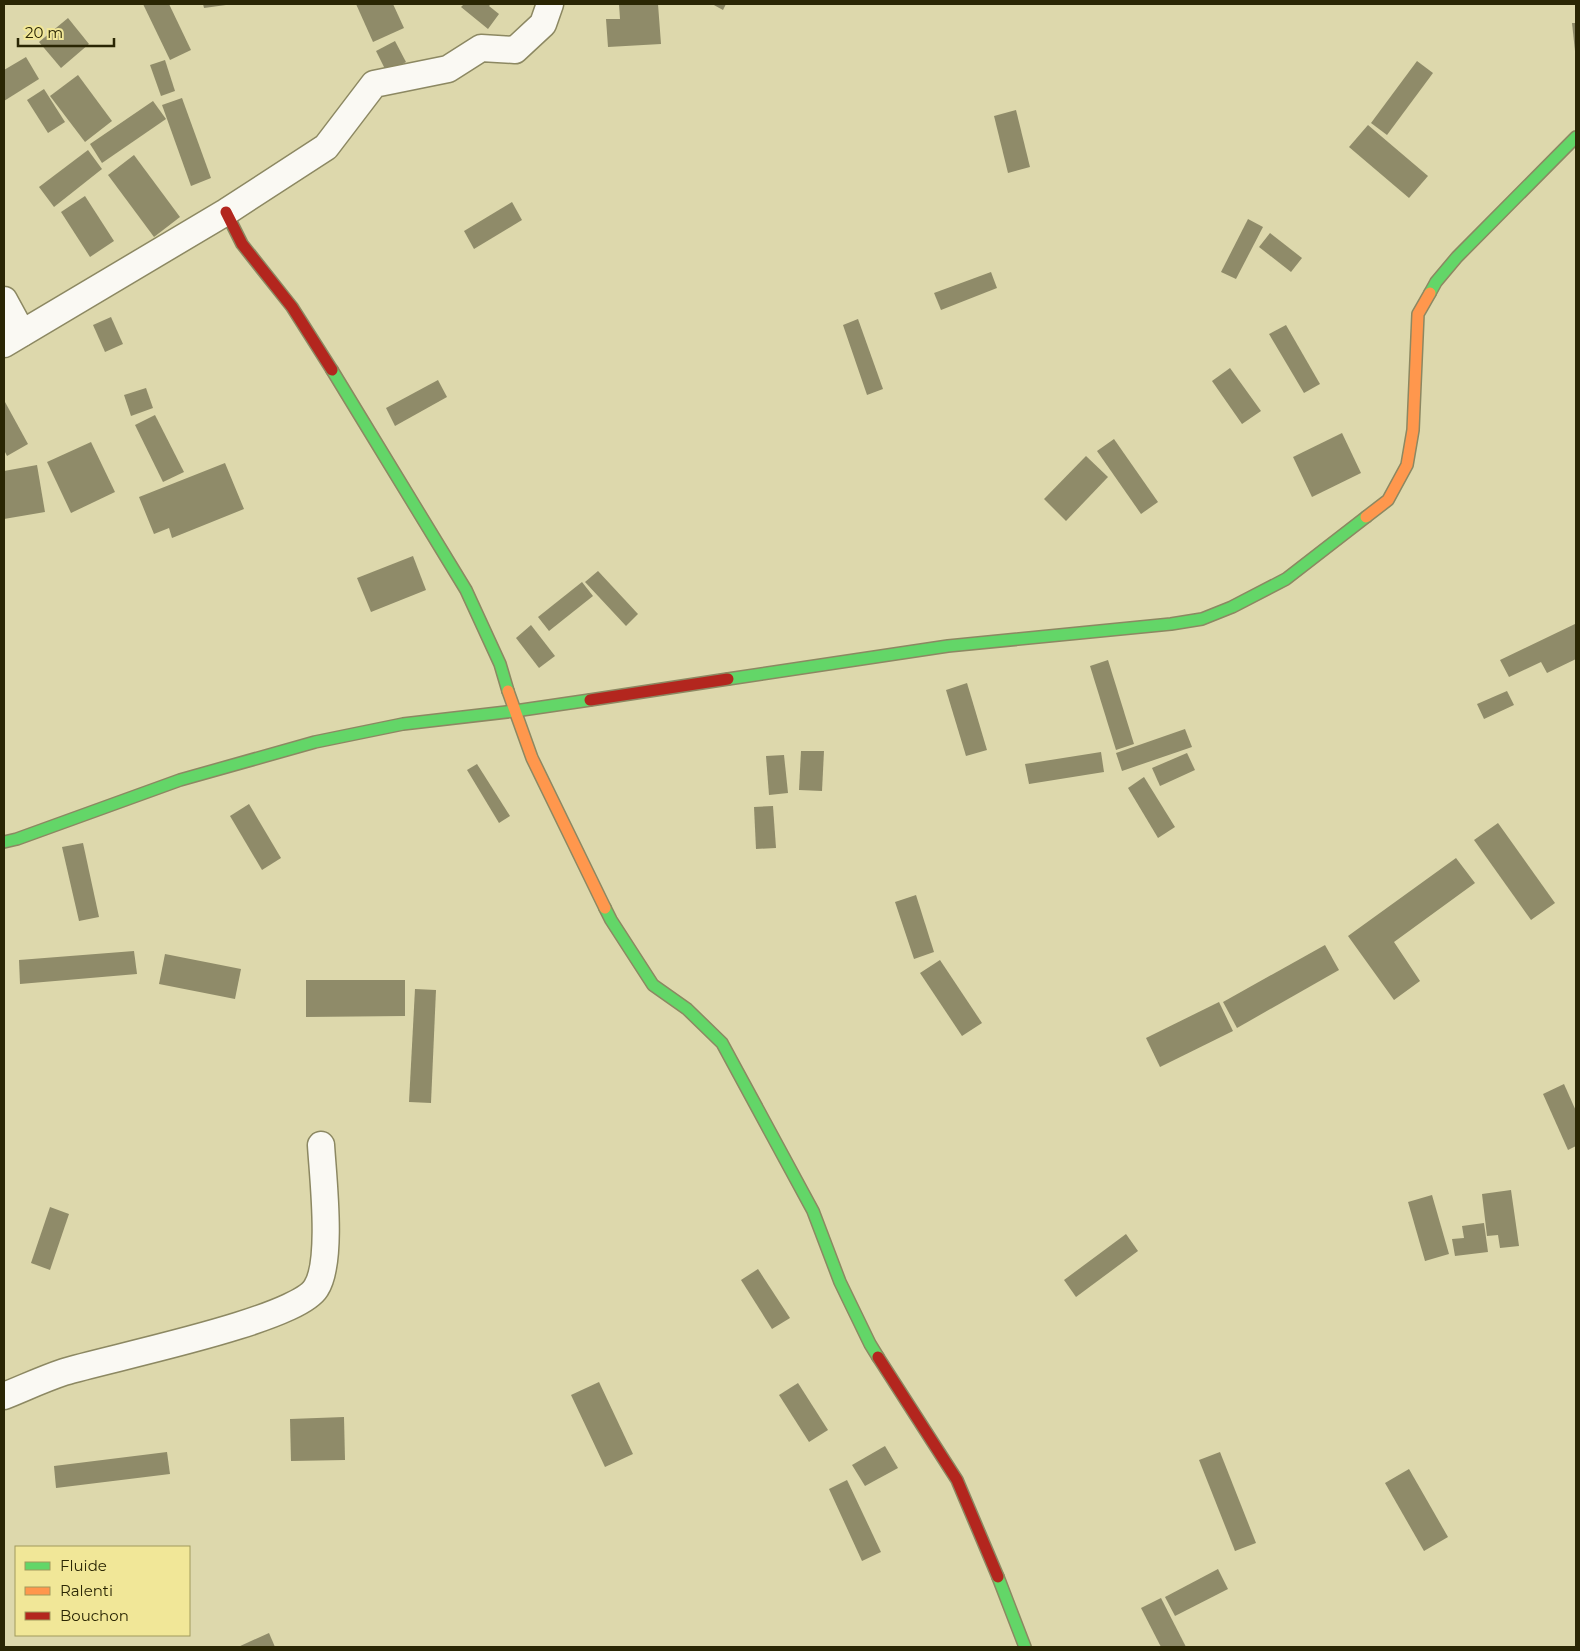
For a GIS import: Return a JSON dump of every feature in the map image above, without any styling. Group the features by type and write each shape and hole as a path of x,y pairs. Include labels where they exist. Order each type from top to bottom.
{"street":[{"path":"4,300 13,339 226,212 326,147 374,84 448,70 481,48 515,50 543,24 550,4"},
{"path":"4,842 26,836 180,780 315,742 403,724 515,711 948,646 1171,624 1202,619 1232,606 1286,579 1388,500 1407,465 1413,430 1418,314 1436,282 1457,257 1576,138"},
{"path":"226,212 242,244 292,308 373,436 466,590 500,664 515,711 537,767 611,920 653,985 687,1009 722,1043 813,1211 840,1282 870,1344 957,1480 1025,1647"},
{"path":"4,1396 63,1372 190,1340 263,1317 308,1298 317,1288 322,1274 324,1255 326,1226 321,1145"}],"building":[{"path":"143,4 169,4 191,50 170,60"},
{"path":"203,4 226,4 226,5 204,8"},
{"path":"356,4 393,4 404,28 373,42"},
{"path":"464,4 491,4 489,6 499,14 488,29 461,7"},
{"path":"619,4 658,4 661,44 608,47 606,19 620,19"},
{"path":"712,4 726,4 723,10"},
{"path":"68,18 89,44 61,68 39,42"},
{"path":"1572,23 1576,23 1576,51 1575,51"},
{"path":"395,41 406,62 387,73 376,51"},
{"path":"26,57 39,79 4,101 4,70"},
{"path":"165,60 175,91 161,96 150,65"},
{"path":"1417,61 1433,73 1387,135 1371,123"},
{"path":"78,75 112,121 85,142 50,96"},
{"path":"44,89 65,122 48,133 27,100"},
{"path":"182,98 211,178 191,186 162,105"},
{"path":"153,101 166,119 102,163 90,144"},
{"path":"1016,110 1030,167 1008,173 994,116"},
{"path":"1368,125 1428,176 1409,198 1349,147"},
{"path":"88,150 102,169 54,207 39,187"},
{"path":"134,155 180,217 154,237 108,175"},
{"path":"85,196 114,241 90,257 61,212"},
{"path":"512,202 522,220 474,249 464,231"},
{"path":"1248,219 1263,227 1236,279 1221,272"},
{"path":"1270,233 1302,258 1291,272 1259,247"},
{"path":"991,272 997,288 941,310 934,293"},
{"path":"111,317 123,344 105,352 93,325"},
{"path":"858,319 883,389 867,395 843,325"},
{"path":"1286,325 1320,384 1304,393 1269,334"},
{"path":"1230,368 1261,411 1242,424 1212,381"},
{"path":"438,380 447,397 395,426 386,408"},
{"path":"146,388 153,408 131,416 124,395"},
{"path":"5,402 28,444 7,456 4,450"},
{"path":"155,415 184,472 163,482 135,425"},
{"path":"1342,433 1361,473 1312,497 1293,457"},
{"path":"1114,439 1158,502 1141,514 1097,451"},
{"path":"91,442 115,492 71,513 47,462"},
{"path":"1086,456 1108,477 1066,521 1044,499"},
{"path":"225,463 244,509 172,538 169,528 154,534 139,497"},
{"path":"37,465 45,512 4,519 4,471"},
{"path":"413,556 426,590 371,612 357,578"},
{"path":"598,571 638,614 626,626 585,582"},
{"path":"582,582 593,596 549,631 538,617"},
{"path":"1575,624 1576,659 1547,673 1541,662 1509,677 1500,660"},
{"path":"531,625 555,656 539,668 516,638"},
{"path":"1108,660 1134,744 1116,750 1090,666"},
{"path":"967,683 987,750 966,756 946,690"},
{"path":"1507,691 1514,705 1484,719 1477,704"},
{"path":"1185,729 1192,747 1122,771 1116,753"},
{"path":"801,751 824,751 822,791 799,790"},
{"path":"1101,752 1104,772 1029,784 1025,764"},
{"path":"1187,753 1195,770 1160,786 1152,768"},
{"path":"784,755 788,793 769,795 766,756"},
{"path":"477,764 510,816 499,823 467,770"},
{"path":"1144,777 1175,827 1158,838 1128,788"},
{"path":"249,804 281,858 262,870 230,816"},
{"path":"773,806 776,848 756,849 754,807"},
{"path":"1498,823 1555,903 1531,920 1474,840"},
{"path":"83,843 99,917 79,921 62,847"},
{"path":"1456,858 1475,883 1394,942 1420,981 1394,1000 1348,936"},
{"path":"916,895 934,952 914,959 895,902"},
{"path":"1325,945 1339,970 1237,1028 1223,1002"},
{"path":"134,951 137,974 20,984 19,960"},
{"path":"165,954 241,969 235,999 159,984"},
{"path":"940,960 982,1023 962,1036 920,973"},
{"path":"306,980 405,980 405,1016 306,1017"},
{"path":"415,989 436,990 431,1103 409,1102"},
{"path":"1219,1002 1233,1031 1160,1067 1146,1038"},
{"path":"1564,1084 1576,1111 1576,1146 1568,1150 1543,1094"},
{"path":"1511,1190 1519,1246 1500,1248 1498,1235 1487,1236 1482,1194"},
{"path":"1432,1195 1449,1254 1425,1261 1408,1202"},
{"path":"50,1207 69,1214 50,1270 31,1263"},
{"path":"1484,1223 1488,1252 1455,1256 1452,1239 1464,1238 1462,1226"},
{"path":"1126,1234 1138,1251 1076,1297 1064,1280"},
{"path":"758,1269 790,1318 772,1329 741,1280"},
{"path":"599,1382 633,1454 605,1467 571,1395"},
{"path":"798,1383 828,1430 809,1442 779,1395"},
{"path":"344,1417 345,1460 291,1461 290,1419"},
{"path":"885,1446 898,1468 865,1486 852,1465"},
{"path":"167,1452 170,1474 56,1488 54,1466"},
{"path":"1220,1452 1256,1543 1235,1551 1199,1460"},
{"path":"1409,1469 1448,1537 1424,1551 1385,1483"},
{"path":"847,1480 881,1552 862,1561 829,1489"},
{"path":"1218,1569 1228,1589 1175,1616 1165,1597"},
{"path":"1161,1598 1186,1647 1161,1647 1141,1608"},
{"path":"269,1633 275,1647 238,1647"}],"traffic: fast":[{"path":"1430,293 1436,282 1457,257 1576,137"},
{"path":"332,370 466,590 500,664 508,691"},
{"path":"728,679 948,646 1171,624 1202,619 1232,607 1286,579 1366,517"},
{"path":"4,842 180,780 315,742 403,724 590,700"},
{"path":"605,908 653,985 687,1009 722,1043 813,1211 840,1282 878,1357"},
{"path":"998,1577 1025,1647"}],"traffic: slow":[{"path":"1366,517 1388,500 1407,465 1413,430 1418,314 1430,293"},
{"path":"508,691 532,758 605,908"}],"traffic: jam":[{"path":"226,212 242,244 292,307 332,370"},
{"path":"590,700 728,679"},
{"path":"878,1357 957,1480 998,1577"}]}
